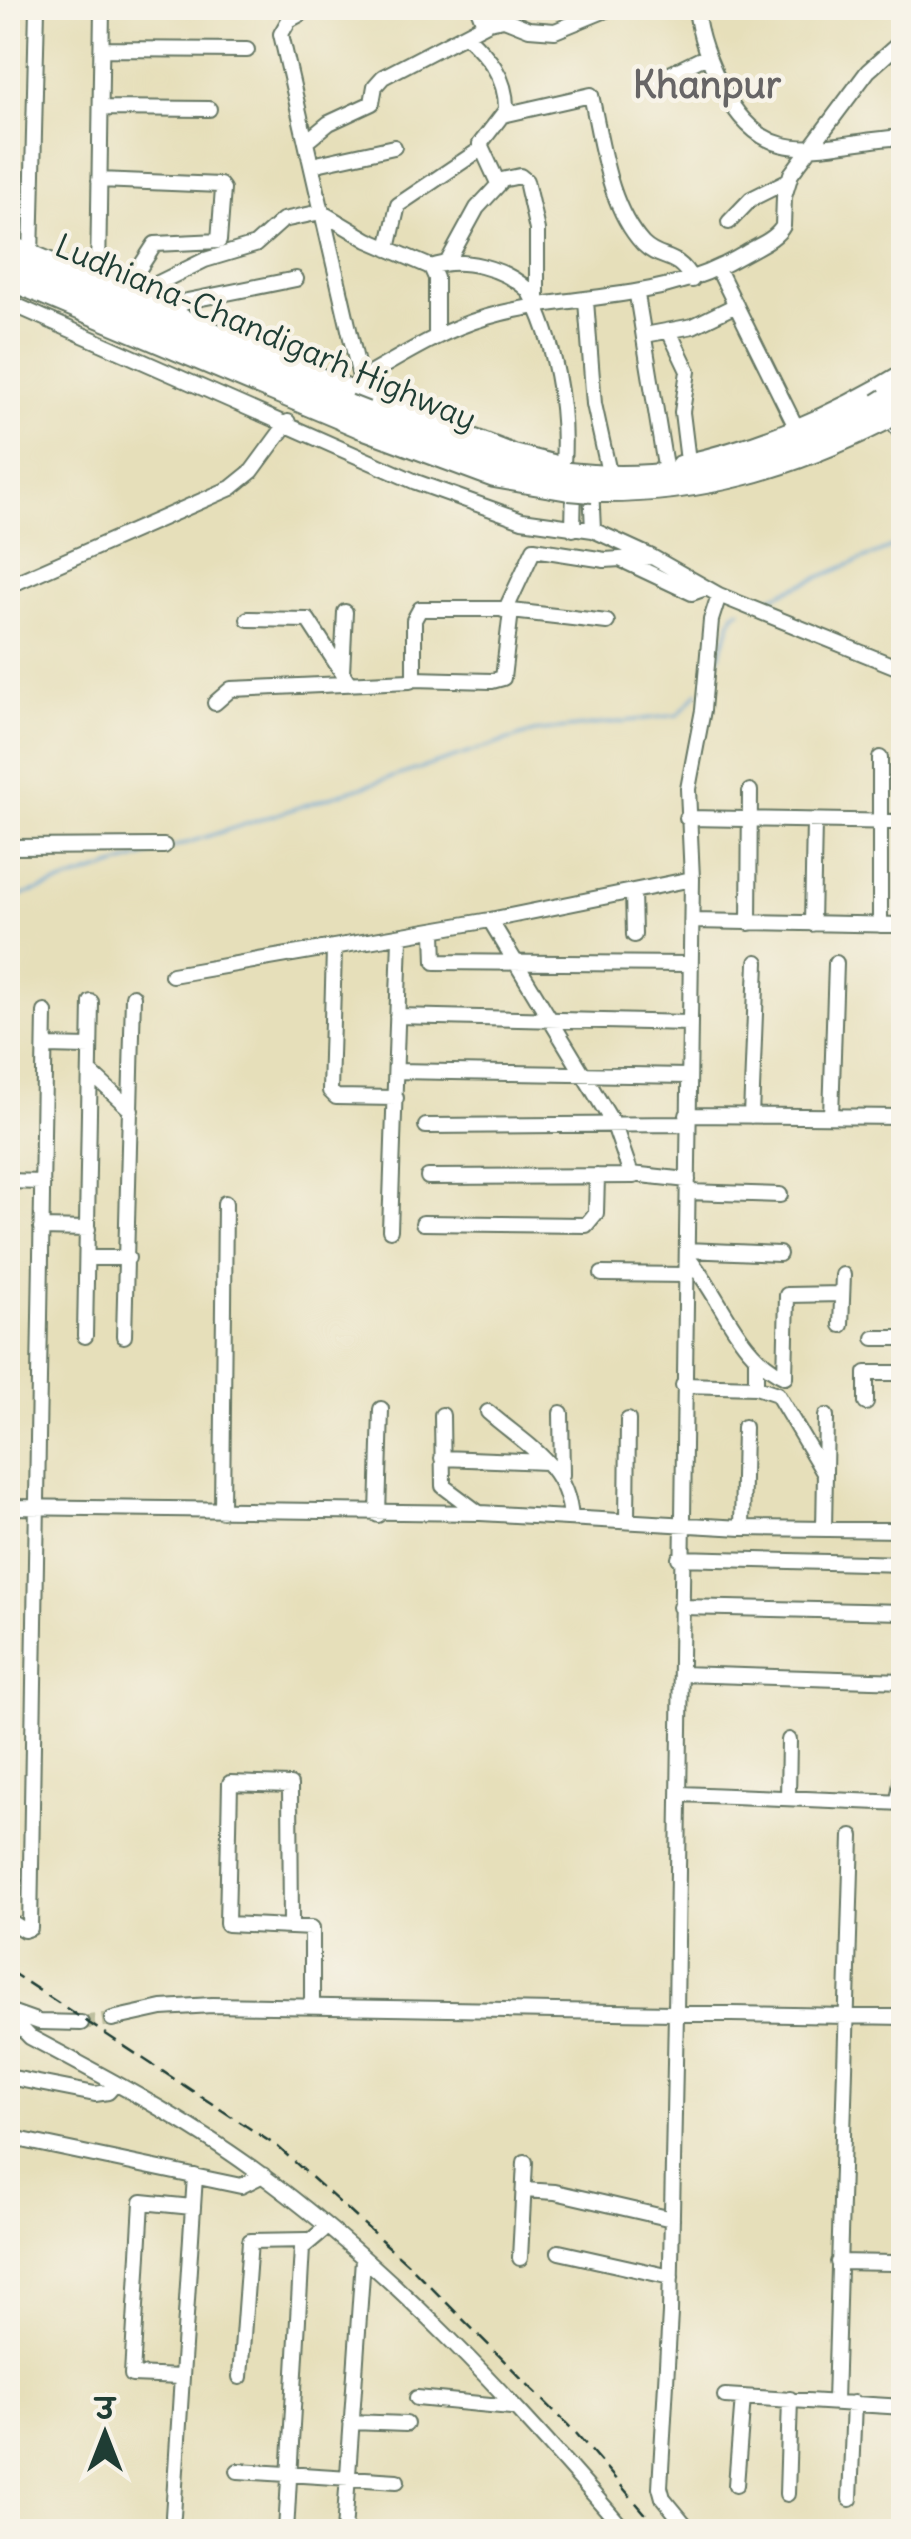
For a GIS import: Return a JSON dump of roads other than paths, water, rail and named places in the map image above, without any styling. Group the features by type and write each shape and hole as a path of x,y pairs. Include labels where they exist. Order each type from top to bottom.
{"highway":[{"name":"Ludhiana-Chandigarh Highway","path":"8,257 31,258 357,406"},
{"path":"8,280 357,406 494,477 582,474 688,489 747,476 820,452 889,403"}],"street":[{"path":"31,258 37,8"},
{"path":"98,275 102,8"},
{"path":"276,8 312,165 357,406 346,449"},
{"path":"282,27 311,8"},
{"path":"478,8 484,24"},
{"path":"570,8 580,24"},
{"path":"306,141 328,123 372,103 375,86 383,77 484,24 504,20 546,32 580,24 611,8"},
{"path":"696,8 707,56 732,106 752,130 774,145 813,149 904,136"},
{"path":"466,35 498,72 506,95 503,115"},
{"path":"729,222 752,199 787,181 868,71 904,39"},
{"path":"102,48 247,50"},
{"path":"644,86 707,56"},
{"path":"501,182 481,148 483,135 503,115 591,95 616,193 628,221 642,242 682,262 692,280"},
{"path":"100,108 209,109"},
{"path":"312,165 394,147"},
{"path":"388,249 398,206 481,148"},
{"path":"448,261 476,208 501,182 516,176 526,180 537,230 537,306 593,530"},
{"path":"8,242 31,258 98,275 133,278 156,244 220,242 220,184 100,180"},
{"path":"357,406 436,336 489,316 537,306 637,295 718,270 780,232 787,181"},
{"path":"132,296 205,260 255,244 283,220 321,212 431,268 436,278 436,336"},
{"path":"431,268 448,261 466,262 513,279 528,290 537,306"},
{"path":"718,270 797,429"},
{"path":"98,275 132,296 357,406 582,474 688,461 889,403 904,372"},
{"path":"167,312 186,301 296,279"},
{"path":"637,295 665,466"},
{"path":"8,302 486,509 593,530 652,556 713,592 904,670"},
{"path":"573,529 594,404 586,302"},
{"path":"645,335 669,331 736,305"},
{"path":"669,331 688,372 682,412 688,461"},
{"path":"889,403 904,439"},
{"path":"8,586 231,488 252,470 288,422"},
{"path":"215,703 219,695 231,689 346,678 503,678 507,610 534,549 622,560 652,556"},
{"path":"622,560 692,593 713,592"},
{"path":"691,2532 660,2492 671,2277 680,1794 679,1558 692,921 688,789 705,692 713,592"},
{"path":"414,679 414,620 420,608 507,610 608,622"},
{"path":"345,612 346,678"},
{"path":"248,619 308,620 346,678"},
{"path":"880,758 880,925"},
{"path":"749,923 750,791"},
{"path":"688,818 904,822"},
{"path":"812,924 814,821"},
{"path":"8,847 164,846"},
{"path":"172,974 434,932 692,879"},
{"path":"633,891 634,936"},
{"path":"490,920 614,1126 634,1176"},
{"path":"692,921 904,925"},
{"path":"434,932 435,962 691,964"},
{"path":"390,1230 400,938"},
{"path":"334,950 330,1091 336,1097 396,1098"},
{"path":"751,1116 757,962"},
{"path":"831,1116 836,963"},
{"path":"124,1336 133,996"},
{"path":"86,1336 91,1002"},
{"path":"8,1920 24,1930 30,1928 45,1012"},
{"path":"397,1016 690,1023"},
{"path":"44,1046 90,1047"},
{"path":"90,1072 132,1110"},
{"path":"396,1072 688,1076"},
{"path":"426,1126 614,1126 751,1116 904,1117"},
{"path":"423,1223 586,1225 596,1213 597,1176"},
{"path":"428,1177 634,1176 780,1196"},
{"path":"8,1181 41,1182"},
{"path":"222,1511 225,1203"},
{"path":"41,1228 88,1230"},
{"path":"688,1254 778,1254"},
{"path":"688,1254 756,1360 785,1376"},
{"path":"87,1258 128,1258"},
{"path":"602,1274 687,1275"},
{"path":"841,1325 843,1275"},
{"path":"784,1406 787,1296 842,1294"},
{"path":"874,1338 904,1338"},
{"path":"756,1360 756,1387"},
{"path":"866,1403 866,1373 904,1373"},
{"path":"683,1385 772,1391 824,1473"},
{"path":"378,1515 381,1409"},
{"path":"488,1412 562,1475"},
{"path":"561,1414 562,1475 570,1492 571,1518"},
{"path":"442,1415 443,1486 480,1514"},
{"path":"824,1529 826,1416"},
{"path":"627,1522 628,1420"},
{"path":"742,1528 744,1427"},
{"path":"442,1458 546,1462"},
{"path":"8,1507 480,1514 742,1528 904,1530"},
{"path":"679,1558 904,1564"},
{"path":"680,1607 904,1612"},
{"path":"681,1674 904,1682"},
{"path":"788,1798 789,1740"},
{"path":"680,1794 901,1802 904,1764"},
{"path":"291,1927 290,1785 230,1783 228,1924 291,1927 312,1928 312,2006"},
{"path":"835,2401 852,1836"},
{"path":"112,2019 184,2005 904,2017"},
{"path":"8,2012 40,2022 81,2023"},
{"path":"8,2012 30,2037 115,2084 263,2176 327,2227 363,2258 564,2459 626,2532"},
{"path":"8,2077 95,2094 115,2084"},
{"path":"8,2137 244,2186 263,2176"},
{"path":"520,2258 526,2162"},
{"path":"174,2516 194,2176"},
{"path":"524,2190 555,2192 672,2219"},
{"path":"181,2377 132,2375 142,2202 192,2207"},
{"path":"286,2532 302,2248 327,2227"},
{"path":"240,2377 250,2241 308,2240"},
{"path":"558,2252 671,2277"},
{"path":"344,2532 363,2258"},
{"path":"838,2262 902,2263"},
{"path":"904,2288 904,2353"},
{"path":"725,2396 904,2406"},
{"path":"736,2486 743,2397"},
{"path":"416,2398 512,2407"},
{"path":"787,2494 790,2399"},
{"path":"850,2499 854,2403"},
{"path":"350,2422 406,2424"},
{"path":"238,2472 397,2481"},
{"path":"235,2528 272,2532"}],"waterway":[{"path":"757,603 904,542"},
{"path":"713,674 734,613 741,610"},
{"path":"171,848 534,732 678,715 698,692"},
{"path":"8,900 158,852"}],"tunnel":[{"path":"81,2023 112,2019"}],"railway":[{"path":"8,1970 278,2147 408,2264 575,2432 661,2532"}],"district":[{"name":"Khanpur","path":"707,84"}]}
